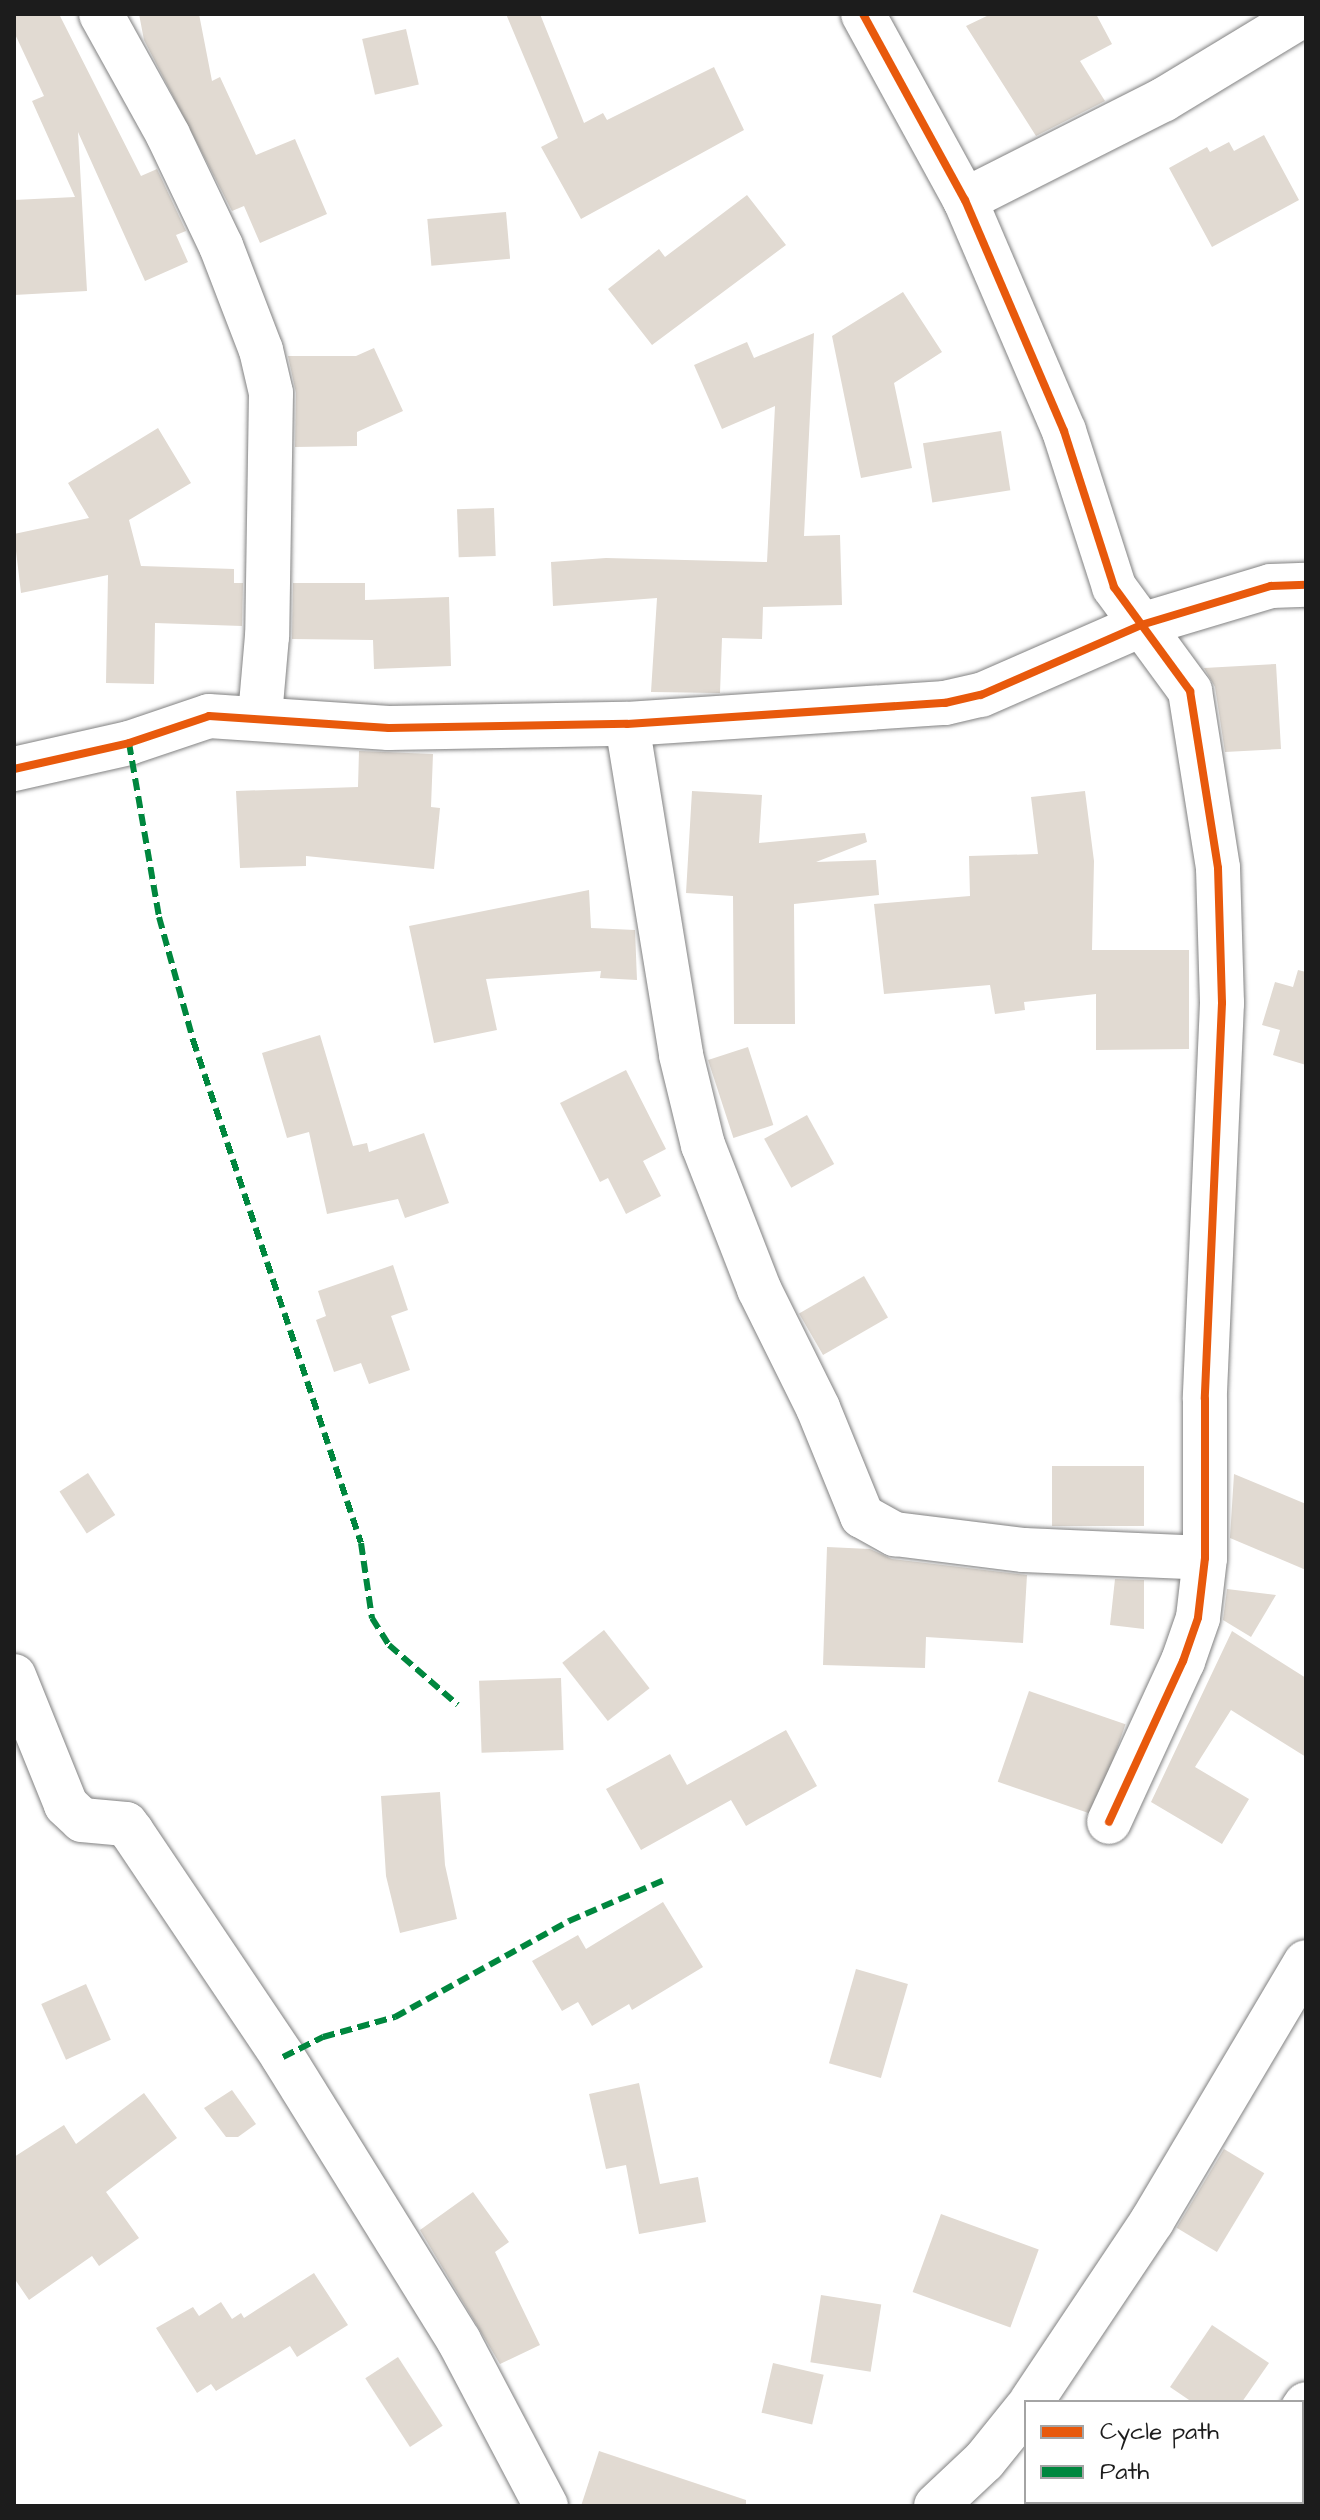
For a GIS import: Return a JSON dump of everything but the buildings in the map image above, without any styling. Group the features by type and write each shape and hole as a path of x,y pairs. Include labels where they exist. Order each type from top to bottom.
{"street":[{"path":"101,14 168,135 221,246 271,393 267,636 260,716"},
{"path":"863,14 965,200 1064,431 1100,555 1114,587 1190,691 1222,905 1205,1558 1198,1618 1188,1647 1109,1822"},
{"path":"965,200 1163,100 1305,14"},
{"path":"14,769 129,743 209,716 260,716 389,728 627,724 945,703 981,695 1141,625 1271,586 1306,585"},
{"path":"627,724 681,1055 703,1145 759,1289 818,1408 862,1516 895,1534 1024,1550 1205,1558"},
{"path":"14,1676 66,1805 82,1820 126,1824 132,1832 283,2057 459,2341 546,2506"},
{"path":"1032,2400 1152,2221 1306,1962"},
{"path":"936,2506 984,2461 1024,2411"}],"marked path":[{"path":"129,743 159,917 193,1040 361,1543 372,1618 389,1645 458,1705"},
{"path":"283,2057 323,2037 395,2017 569,1921 664,1880"}],"cycle path":[{"path":"863,14 965,200 1064,431 1114,587 1190,691 1218,868 1222,1003 1205,1399 1205,1558 1198,1618 1183,1661 1109,1822"},
{"path":"14,769 129,743 209,716 389,728 627,724 945,703 981,695 1141,625 1271,586 1306,585"}]}
